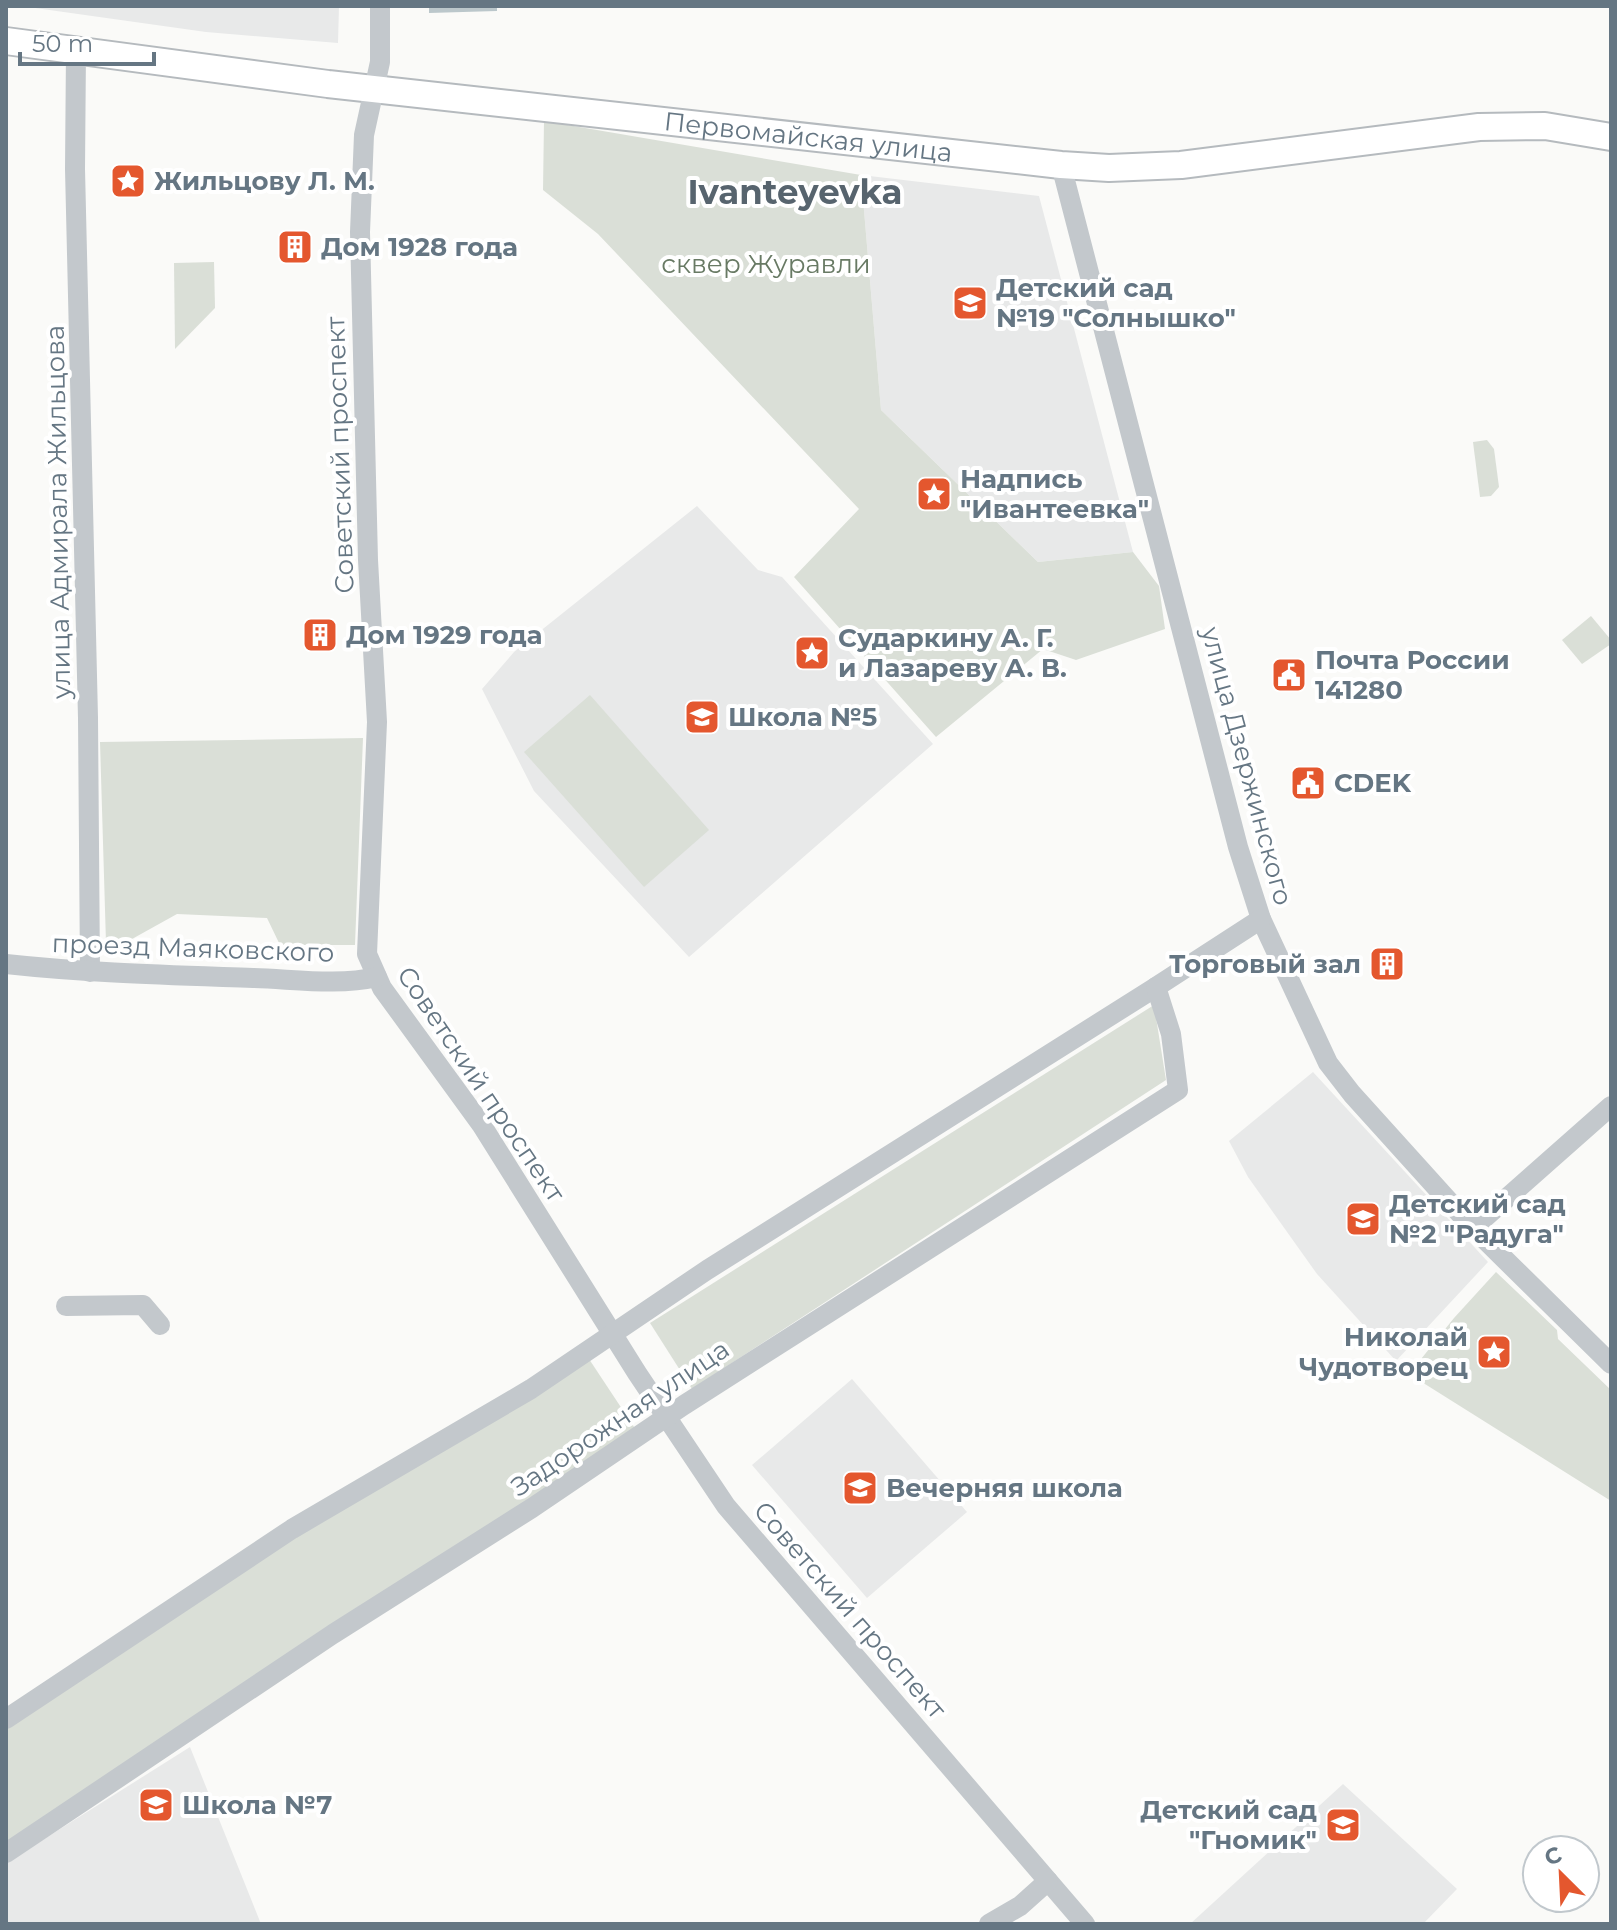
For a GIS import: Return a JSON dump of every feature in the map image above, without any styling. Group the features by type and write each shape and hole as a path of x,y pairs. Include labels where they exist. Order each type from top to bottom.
{"main road":[{"name":"Первомайская улица","path":"6,41 374,89 1109,168 1181,165 1479,127 1545,126 1611,137"}],"street":[{"name":"Советский проспект","path":"380,6 380,62 364,135 360,292 368,560 377,722 367,954 377,977 481,1124 611,1333 733,1515 1085,1924"},
{"name":"улица Адмирала Жильцова","path":"76,50 75,169 88,703 90,972"},
{"name":"улица Дзержинского","path":"1061,165 1168,570 1208,736 1261,919 1328,1063 1473,1228 1611,1364"},
{"path":"6,1719 292,1529 531,1389 611,1333 1261,919"},
{"name":"проезд Маяковского","path":"6,964 90,972 307,980 377,977"},
{"name":"Задорожная улица","path":"6,1853 333,1634 1178,1090 1171,1034 1156,987"},
{"path":"1473,1228 1611,1106"},
{"path":"66,1306 143,1305 160,1325"},
{"path":"989,1924 1020,1906 1048,1881"}],"shaded area":[{"path":"21,6 339,6 338,43 206,32"},
{"path":"429,6 497,6 497,11 429,13"},
{"name":"Детский сад №19 \"Солнышко\"","path":"861,175 1039,196 1133,552 1038,562 881,410"},
{"name":"Школа №5","path":"697,506 758,570 782,577 933,744 689,957 534,791 482,689 514,652"},
{"name":"Детский сад №2 \"Радуга\"","path":"1313,1072 1488,1262 1396,1361 1317,1274 1248,1177 1229,1141"},
{"name":"Вечерняя школа","path":"852,1379 967,1512 867,1598 752,1465"},
{"name":"Школа №7","path":"190,1747 261,1924 6,1924 6,1863"},
{"name":"Детский сад \"Гномик\"","path":"1343,1784 1457,1889 1423,1924 1190,1924"}],"green space":[{"name":"сквер Журавли","path":"544,121 861,175 881,410 1038,562 1133,552 1159,586 1165,629 1076,660 1043,649 936,737 794,577 859,509 598,234 543,190"},
{"path":"214,262 215,308 175,349 174,263"},
{"path":"1487,440 1494,449 1499,487 1491,496 1480,497 1473,442"},
{"path":"1591,616 1611,644 1582,664 1562,640"},
{"path":"590,695 709,830 644,887 524,752"},
{"path":"363,738 355,945 280,945 267,918 177,914 123,944 106,943 100,742"},
{"path":"1154,1005 1166,1080 692,1389 650,1323"},
{"path":"1496,1272 1557,1330 1558,1339 1611,1390 1611,1501 1409,1374"},
{"path":"589,1359 636,1430 6,1854 6,1719 94,1660"}],"place":[{"name":"Жильцову Л. М.","path":"128,181"},
{"name":"Дом 1928 года","path":"295,247"},
{"name":"Детский сад №19 \"Солнышко\"","path":"970,303"},
{"name":"Надпись \"Ивантеевка\"","path":"934,494"},
{"name":"Дом 1929 года","path":"320,635"},
{"name":"Сударкину А. Г. и Лазареву А. В.","path":"812,653"},
{"name":"Почта России 141280","path":"1289,675"},
{"name":"Школа №5","path":"702,717"},
{"name":"CDEK","path":"1308,783"},
{"name":"Торговый зал","path":"1387,964"},
{"name":"Детский сад №2 \"Радуга\"","path":"1363,1219"},
{"name":"Николай Чудотворец","path":"1494,1352"},
{"name":"Вечерняя школа","path":"860,1488"},
{"name":"Школа №7","path":"156,1805"},
{"name":"Детский сад \"Гномик\"","path":"1343,1825"}],"district":[{"name":"Ivanteyevka","path":"795,192"}]}
